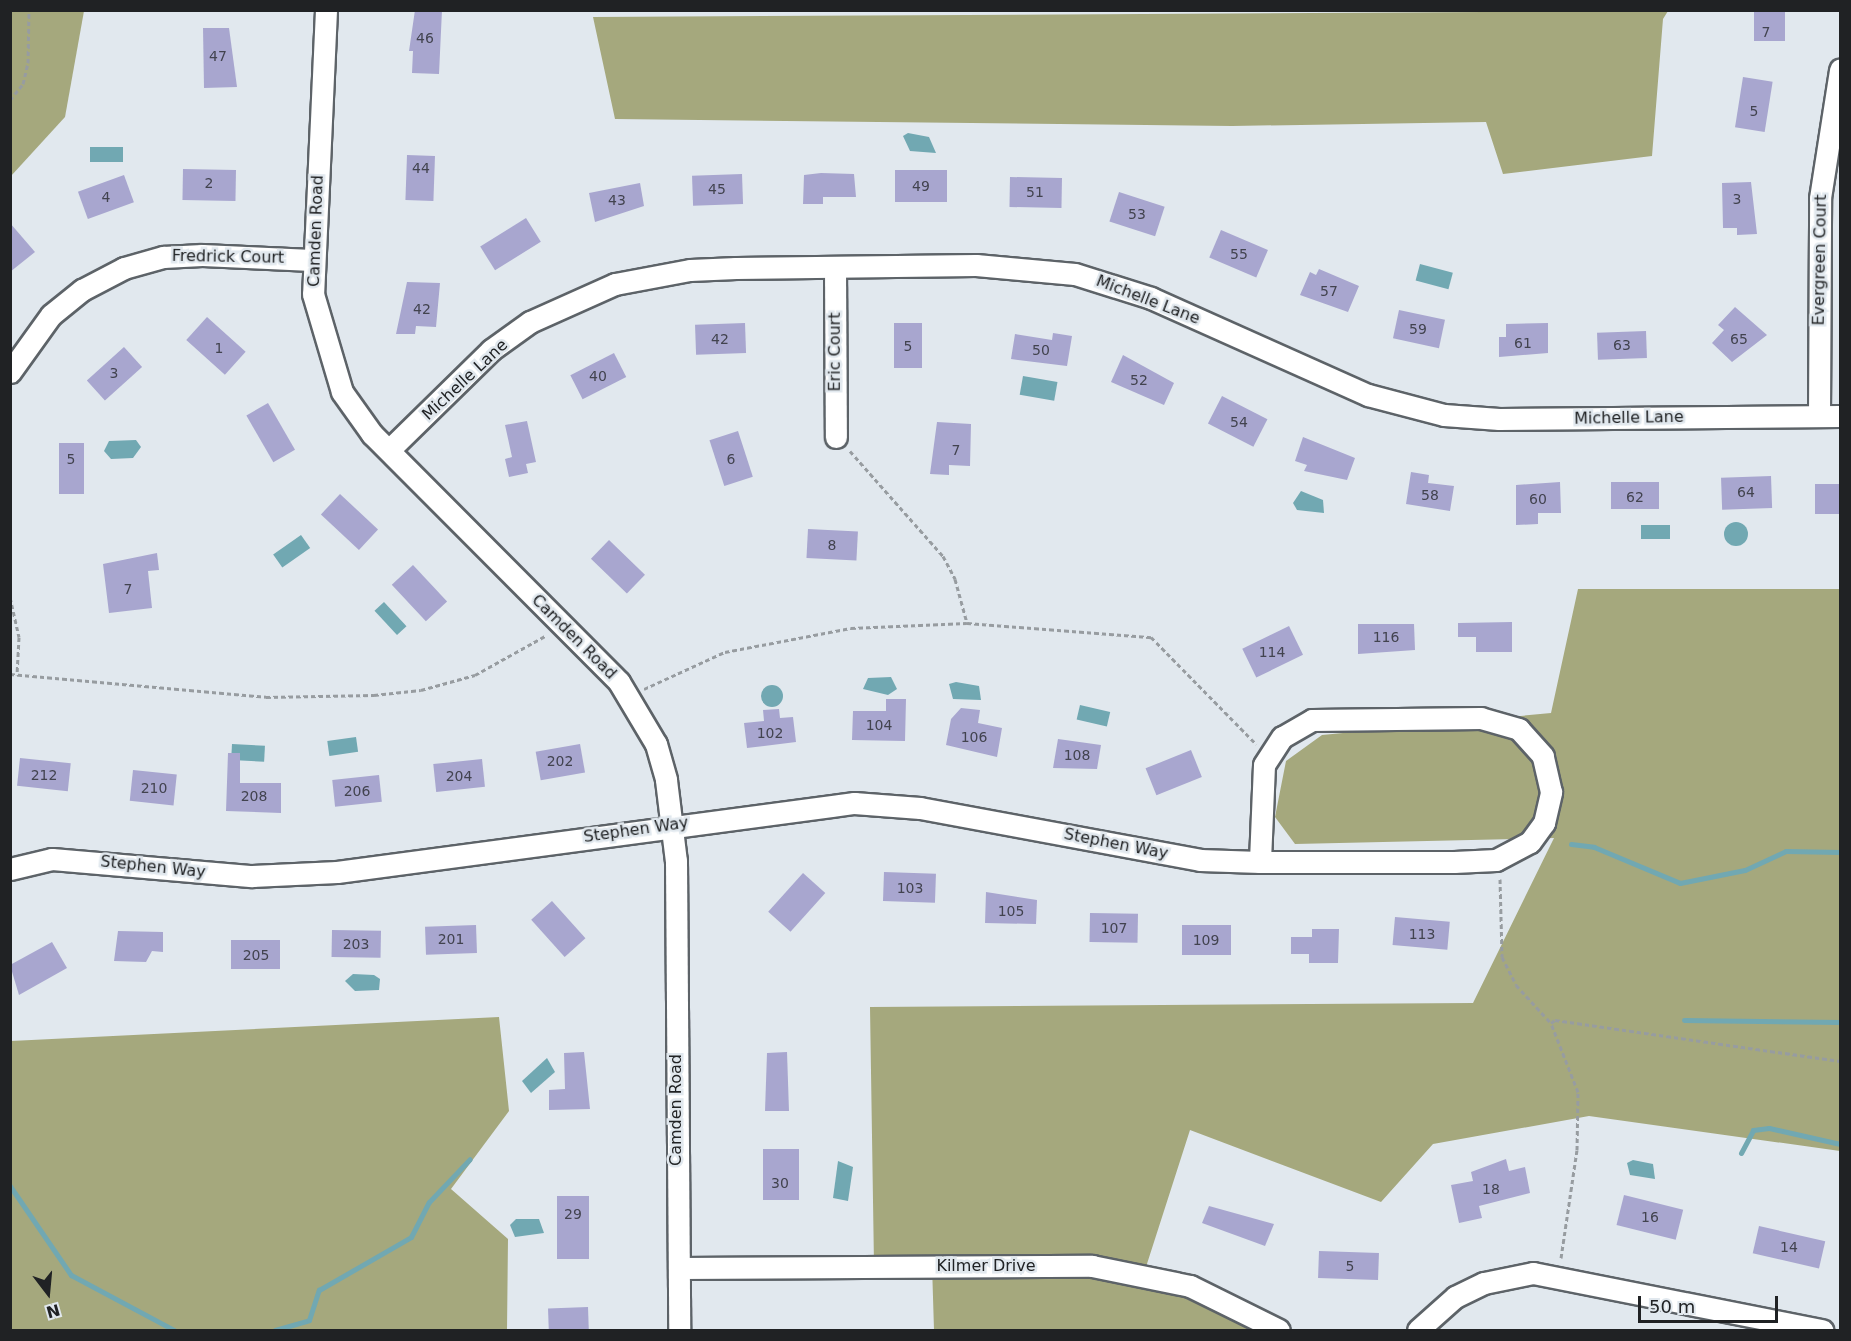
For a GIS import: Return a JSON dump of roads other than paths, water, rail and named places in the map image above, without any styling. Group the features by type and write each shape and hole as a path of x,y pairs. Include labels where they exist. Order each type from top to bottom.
{"street":[{"name":"Camden Road","path":"326,10 312,260 315,305 329,360 354,413 629,696 656,744 672,824 680,1268 679,1330"},
{"name":"Evergreen Court","path":"1819,416 1820,198 1840,70"},
{"name":"Fredrick Court","path":"10,372 51,315 82,290 124,268 164,257 202,255 312,260"},
{"name":"Michelle Lane","path":"389,450 491,350 573,300 615,284 690,270 976,265 1075,274 1151,298 1368,395 1444,415 1499,419 1840,416"},
{"name":"Eric Court","path":"835,267 836,437"},
{"name":"Stephen Way","path":"10,868 63,859 252,876 313,874 672,824 854,803 920,808 1200,860 1260,862 1496,860 1530,842 1544,823 1551,792 1543,756 1533,740 1510,726 1481,718 1328,718 1297,727 1268,756 1260,787 1260,862"},
{"name":"Kilmer Drive","path":"680,1268 1092,1266 1190,1286 1279,1330"},
{"path":"1418,1330 1455,1297 1484,1283 1533,1273 1558,1275 1822,1330"}],"water":[{"path":"908,133 929,137 936,153 910,151 903,136"},
{"path":"90,147 123,147 123,162 90,162"},
{"path":"1420,264 1453,273 1448,289 1416,280"},
{"path":"1023,376 1057,382 1054,401 1020,395"},
{"path":"136,440 141,447 133,458 111,459 104,451 109,441"},
{"path":"1301,491 1323,500 1324,513 1297,510 1293,503"},
{"path":"1736,522 1744,526 1748,534 1744,542 1736,546 1728,542 1724,534 1728,526"},
{"path":"1641,525 1670,525 1670,539 1641,539"},
{"path":"301,535 310,548 282,568 273,555"},
{"path":"384,602 407,626 397,635 374,611"},
{"path":"891,677 897,689 888,695 863,689 868,678"},
{"path":"956,682 979,686 981,700 953,699 949,684"},
{"path":"772,685 780,688 783,696 780,704 772,707 764,704 761,696 764,688"},
{"path":"1080,705 1110,712 1107,727 1077,720"},
{"path":"356,737 358,752 329,756 327,741"},
{"path":"232,744 265,746 264,762 231,760"},
{"path":"353,974 374,975 380,979 379,990 355,991 345,981"},
{"path":"547,1058 555,1072 531,1093 522,1081"},
{"path":"1633,1160 1653,1164 1655,1179 1630,1175 1627,1163"},
{"path":"838,1161 853,1167 848,1201 833,1198"},
{"path":"516,1219 539,1219 544,1233 515,1237 510,1225"}],"waterway":[{"path":"1571,844 1594,847 1680,883 1745,870 1786,851 1840,852"},
{"path":"1684,1020 1840,1022"},
{"path":"1741,1153 1753,1130 1769,1128 1840,1144"},
{"path":"275,1330 309,1320 319,1290 411,1237 429,1202 470,1159"},
{"path":"10,1186 71,1275 174,1330"}]}
